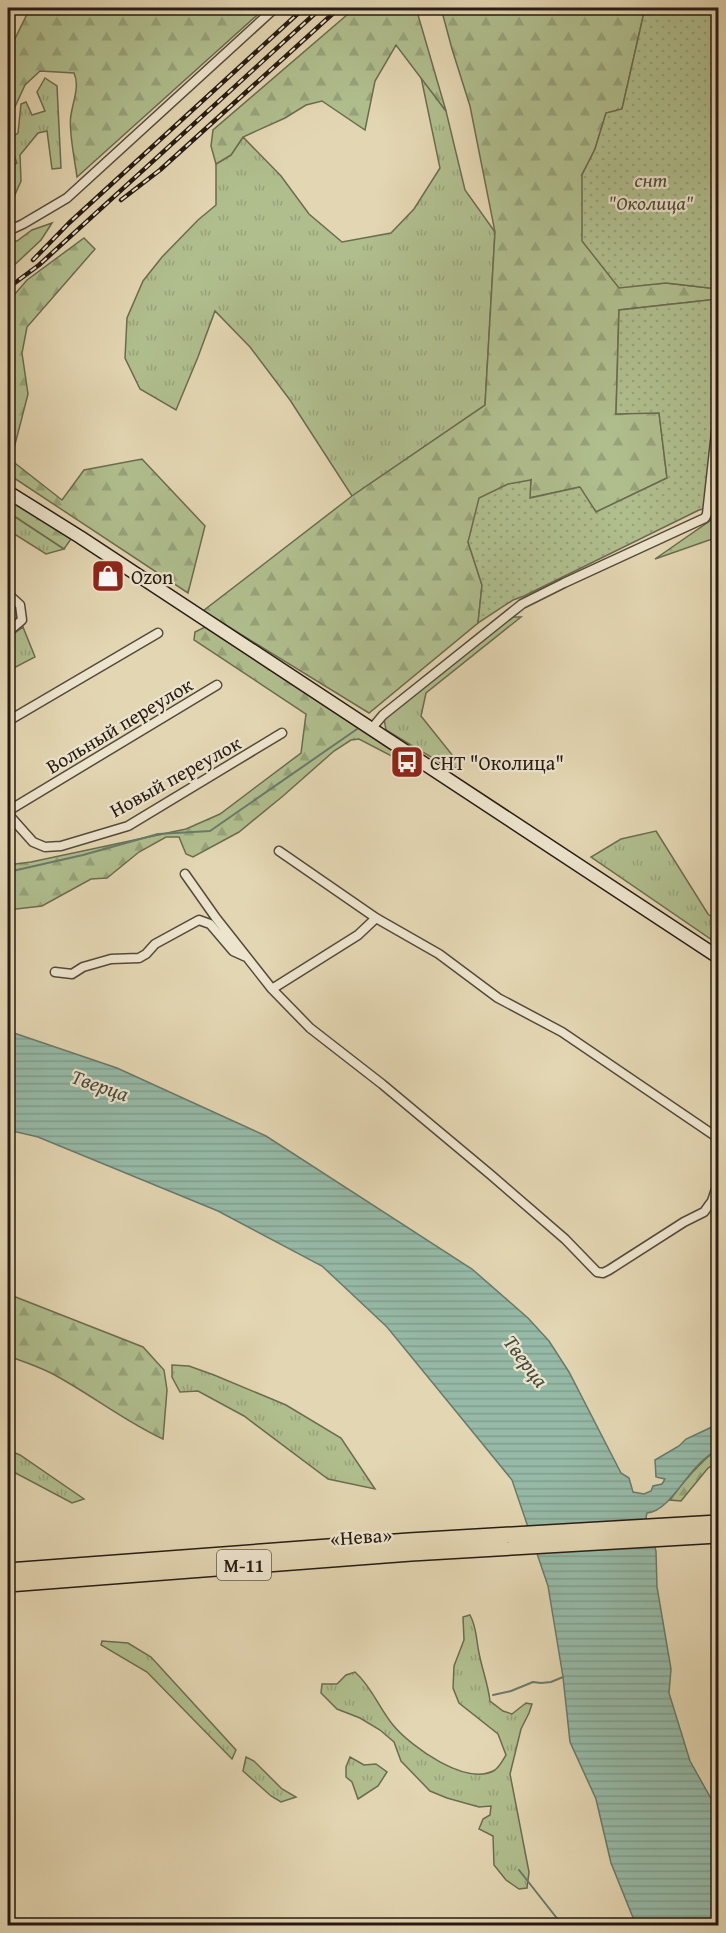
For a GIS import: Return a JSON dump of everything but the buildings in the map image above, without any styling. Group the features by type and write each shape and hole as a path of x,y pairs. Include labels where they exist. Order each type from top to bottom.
{"highway":[{"name":"«Нева»","path":"8,1584 718,1523"},
{"name":"«Нева»","path":"8,1571 480,1543 718,1535"}],"main road":[{"path":"8,492 372,728 718,957"}],"street":[{"path":"8,231 67,198 275,8"},
{"path":"372,728 383,715 522,604 705,518 718,414"},
{"path":"8,594 20,605 22,620 8,632"},
{"path":"8,721 158,633"},
{"name":"Вольный переулок","path":"8,813 217,685"},
{"name":"Новый переулок","path":"8,813 33,842 45,848 61,846 128,826 282,733"},
{"path":"279,851 376,918 439,954 498,998 561,1032 718,1138"},
{"path":"185,874 216,918 272,989 310,1028 382,1084 508,1189 565,1239 597,1272 603,1273 609,1270 684,1222 704,1212 712,1201 718,1183"},
{"path":"272,989 358,935 376,918"},
{"path":"56,972 72,974 82,967 111,959 139,958 155,944 199,920 210,924 233,951 248,958"}],"green space":[{"path":"30,8 265,8 77,177 70,128 76,88 74,73 40,71 25,85 8,122 8,53"},
{"path":"355,8 416,8 446,111 396,45 375,81 365,130 322,101 306,105 285,118 243,137 231,155 216,164 211,146 213,130"},
{"path":"441,8 645,8 622,109 606,113 595,149 582,175 619,287 666,283 718,289 718,299 619,310 616,414 659,412 667,478 596,512 579,487 529,498 531,480 468,542 482,585 478,623 369,713 203,611 352,496 485,405 495,232 470,106"},
{"name":"снт \"Околица\"","path":"645,8 718,8 718,289 666,283 619,288 582,241 582,175 595,149 606,113 622,109"},
{"path":"421,77 446,111 465,190 495,232 485,405 352,496 290,400 250,347 215,311 176,410 140,389 125,358 127,318 143,281 162,257 216,205 216,164 231,155 243,137 281,176 309,214 342,242 391,233 414,209 440,168"},
{"path":"45,78 57,86 61,168 52,169 47,131 38,133 20,155 21,181 13,199 8,197 8,167 17,163 8,140 18,133 21,104 26,102 32,115 45,111 37,92"},
{"path":"52,223 41,240 8,271 8,240 17,241 32,230"},
{"path":"84,238 95,249 27,327 22,353 28,394 11,460 62,500 84,470 142,459 205,526 188,593 8,474 8,302 27,280"},
{"path":"718,299 718,505 699,510 513,600 478,623 482,585 468,542 479,498 508,484 531,480 530,498 580,487 596,512 667,478 659,413 616,414 619,310"},
{"path":"8,498 71,539 64,549 8,512"},
{"path":"718,505 718,537 655,559 711,520 714,506"},
{"path":"8,512 64,549 46,554 8,530"},
{"path":"512,617 521,617 426,693 421,716 461,766 451,769 386,730 384,719"},
{"path":"23,627 35,657 8,671 8,638"},
{"path":"205,627 402,757 401,761 359,739 351,740 334,751 239,832 193,857 186,854 179,837 166,837 139,852 107,878 91,879 42,906 8,910 8,865 186,829 220,814 301,753 306,714 194,640 195,632"},
{"path":"656,831 708,914 718,922 718,944 591,857 621,839"},
{"path":"8,1294 143,1347 164,1370 167,1390 163,1439 134,1424 51,1373 8,1356"},
{"path":"172,1365 189,1366 286,1405 341,1438 375,1489 328,1479 244,1416 198,1391 180,1392 172,1377"},
{"path":"718,1448 718,1462 708,1468 681,1501 670,1500 692,1472"},
{"path":"8,1450 20,1455 84,1499 72,1503 8,1469"},
{"path":"470,1615 490,1701 503,1711 512,1714 526,1703 532,1704 521,1729 510,1774 529,1872 527,1888 519,1889 506,1880 494,1865 493,1836 479,1829 483,1819 490,1815 491,1806 479,1807 430,1791 401,1761 394,1742 360,1718 337,1709 321,1693 322,1684 337,1684 346,1675 355,1672 366,1684 393,1725 413,1744 455,1769 483,1774 495,1770 506,1755 498,1734 459,1703 453,1688 454,1666 464,1640 463,1617"},
{"path":"102,1641 128,1643 151,1657 236,1750 232,1759 147,1672 101,1645"},
{"path":"246,1757 254,1761 282,1789 296,1797 281,1802 271,1796 243,1771"},
{"path":"350,1757 364,1765 376,1764 387,1772 378,1786 358,1799 352,1782 346,1777 346,1767"}],"water":[{"name":"Тверца","path":"8,1031 117,1068 266,1136 472,1269 528,1318 549,1341 569,1372 621,1473 629,1478 633,1492 644,1494 651,1491 653,1486 662,1484 665,1479 656,1477 655,1460 679,1446 686,1439 712,1427 718,1430 718,1448 699,1464 662,1507 647,1513 646,1517 656,1551 657,1587 671,1669 669,1693 690,1761 718,1811 718,1925 636,1925 611,1863 596,1799 570,1742 563,1677 548,1586 512,1480 387,1327 322,1266 218,1211 38,1137 8,1130"}],"waterway":[{"path":"8,872 83,855 158,834 210,831 360,727"},
{"path":"493,1695 533,1682 551,1682 563,1677"},
{"path":"519,1870 563,1926"}],"railway":[{"path":"33,260 69,223 304,8"},
{"path":"8,288 39,265 321,8"},
{"path":"121,200 160,170 339,8"}],"place":[{"name":"Ozon","path":"108,576"},
{"name":"СНТ \"Околица\"","path":"407,762"}]}
